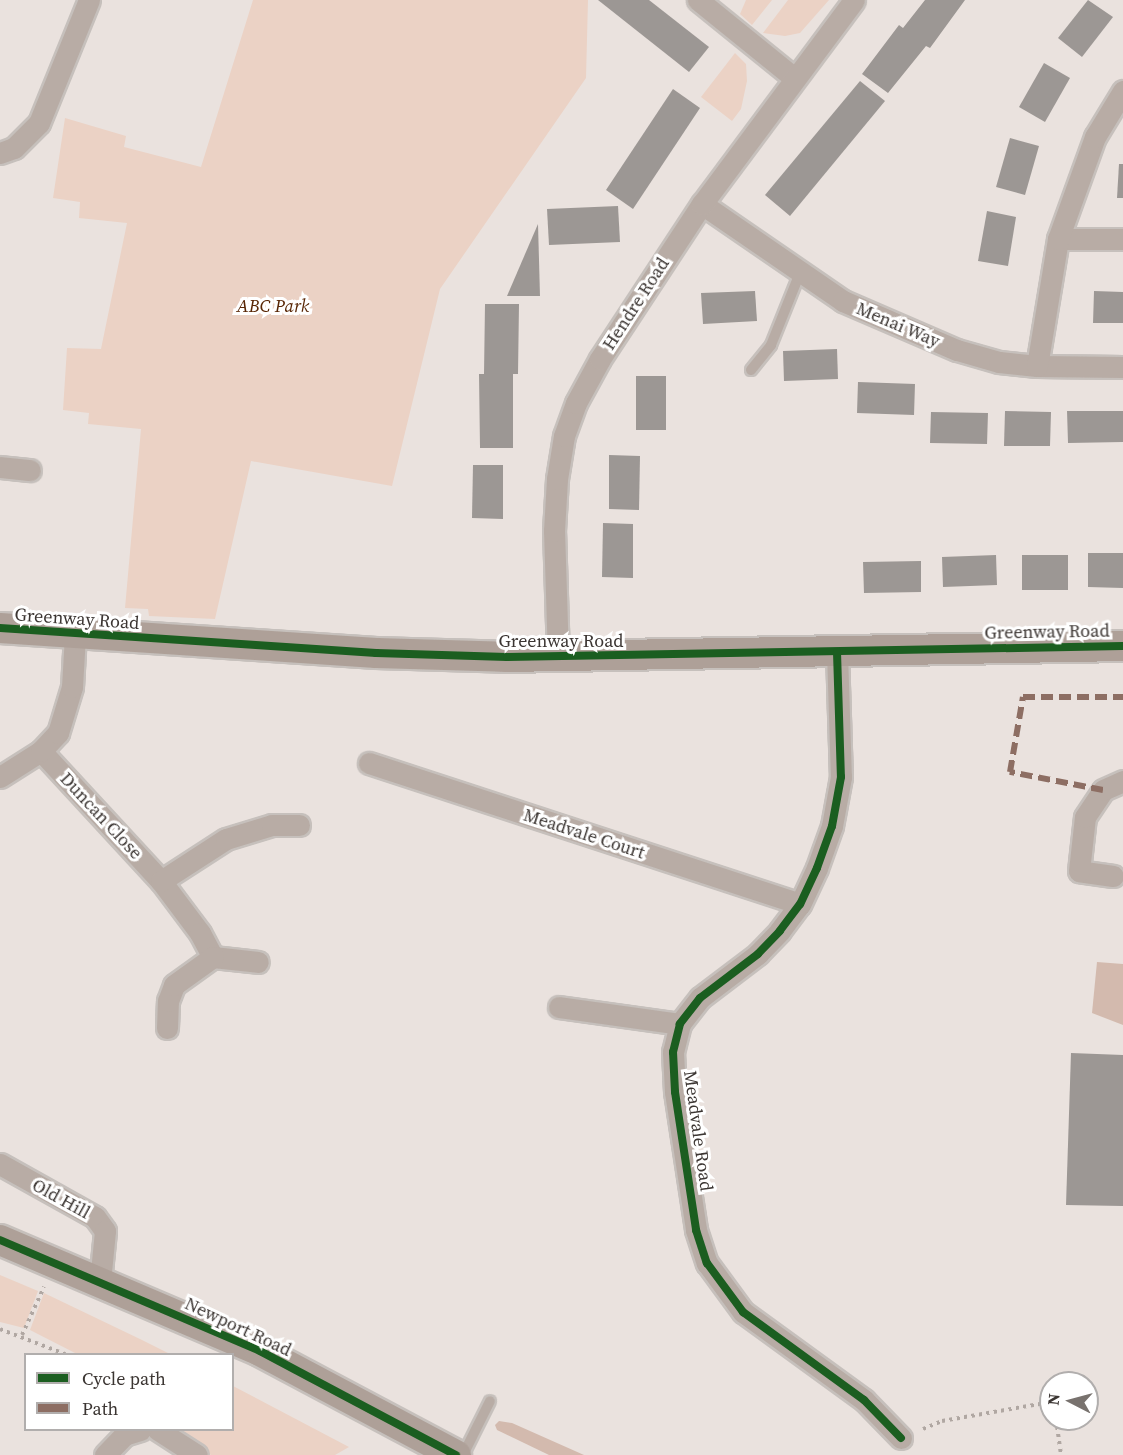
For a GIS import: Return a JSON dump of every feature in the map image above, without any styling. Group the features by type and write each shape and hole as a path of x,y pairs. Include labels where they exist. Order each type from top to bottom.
{"street":[{"path":"0,153 14,148 39,123 89,0"},
{"path":"699,0 793,77"},
{"name":"Hendre Road","path":"558,657 554,531 564,436 576,403 600,359 702,204 793,77 854,0"},
{"path":"1037,366 1058,239 1095,137 1123,91"},
{"name":"Menai Way","path":"702,204 843,301 957,350 999,362 1037,366 1123,367"},
{"path":"1058,239 1123,239"},
{"path":"0,467 30,470"},
{"name":"Greenway Road","path":"0,628 75,635 376,653 558,657 1123,646"},
{"path":"0,777 41,751 58,733 68,711 75,635"},
{"name":"Meadvale Road","path":"837,652 841,777 832,826 800,904 758,954 700,998 680,1024 673,1052 675,1092 696,1230 707,1263 742,1312 864,1400 901,1438"},
{"name":"Duncan Close","path":"41,751 161,881 213,957"},
{"name":"Meadvale Court","path":"369,763 800,904"},
{"path":"1113,876 1079,871 1085,817 1103,790 1123,781"},
{"path":"161,881 226,840 272,825 298,825"},
{"path":"167,1028 174,985 213,957 258,962"},
{"path":"559,1007 680,1024"},
{"name":"Old Hill","path":"0,1164 95,1217 105,1231 100,1282"},
{"name":"Newport Road","path":"0,1240 260,1351 456,1455"},
{"path":"105,1455 124,1435 137,1431"},
{"path":"160,1431 197,1455"}],"lane":[{"path":"751,370 771,345 800,273"},
{"path":"463,1455 490,1401"}],"path":[{"path":"22,1335 55,1262"},
{"path":"0,1329 22,1335 63,1353"},
{"path":"901,1438 942,1421 1039,1404"},
{"path":"1058,1431 1061,1455"}],"green space":[{"name":"ABC Park","path":"253,0 588,0 586,78 440,289 392,486 251,461 215,619 149,616 148,609 125,608 141,429 88,424 89,413 63,410 67,348 101,349 127,223 79,218 80,202 53,198 65,118 126,136 124,147 201,167"},
{"path":"746,0 772,0 752,25 740,14"},
{"path":"788,0 829,0 800,33 785,36 763,33"},
{"path":"735,53 746,64 747,81 741,109 732,121 701,97"},
{"path":"0,1275 38,1291 24,1328 0,1322"},
{"path":"44,1293 168,1353 75,1353 30,1330"},
{"path":"234,1387 349,1447 335,1455 211,1455 175,1431 234,1431"}],"shaded area":[{"path":"1097,962 1123,964 1123,1025 1092,1013"},
{"path":"499,1421 512,1423 584,1455 549,1455 497,1430 495,1425"}],"building":[{"path":"598,0 649,0 709,47 689,72"},
{"path":"925,0 965,0 930,48 926,46 888,93 862,74 899,25 903,28"},
{"path":"1088,0 1113,17 1082,57 1058,38"},
{"path":"1044,63 1070,78 1045,122 1019,107"},
{"path":"860,81 885,101 790,216 765,195"},
{"path":"673,89 700,108 633,209 606,190"},
{"path":"1010,138 1039,146 1025,195 996,187"},
{"path":"1119,164 1123,164 1123,198 1117,198"},
{"path":"618,206 620,242 549,245 547,209"},
{"path":"987,211 1016,217 1008,266 978,261"},
{"path":"538,224 540,296 507,296"},
{"path":"755,291 757,321 703,324 701,293"},
{"path":"1094,291 1123,292 1123,323 1093,323"},
{"path":"485,304 519,304 518,374 513,374 513,448 480,448 479,374 484,374"},
{"path":"837,349 838,379 784,381 783,351"},
{"path":"636,376 666,376 666,430 636,430"},
{"path":"858,382 915,384 914,415 857,413"},
{"path":"1005,411 1051,412 1050,446 1004,446"},
{"path":"1067,411 1123,411 1123,442 1068,443"},
{"path":"931,412 988,413 987,444 930,443"},
{"path":"609,455 640,456 639,510 609,509"},
{"path":"473,465 503,465 503,519 472,518"},
{"path":"603,523 633,524 633,578 602,577"},
{"path":"1088,553 1123,553 1123,588 1088,587"},
{"path":"996,555 997,585 943,587 942,557"},
{"path":"1022,555 1068,555 1068,590 1022,590"},
{"path":"921,561 921,592 864,593 863,562"},
{"path":"1071,1053 1123,1055 1123,1206 1066,1205"}],"marked path":[{"path":"1103,790 1010,772 1023,697 1123,697"}],"cycle path":[{"path":"0,628 376,653 507,657 1123,646"},
{"path":"837,652 841,777 832,826 817,868 800,904 780,931 758,954 700,998 680,1024 673,1052 675,1092 696,1230 707,1263 743,1312 864,1400 901,1438"},
{"path":"0,1240 260,1351 456,1455"}]}
